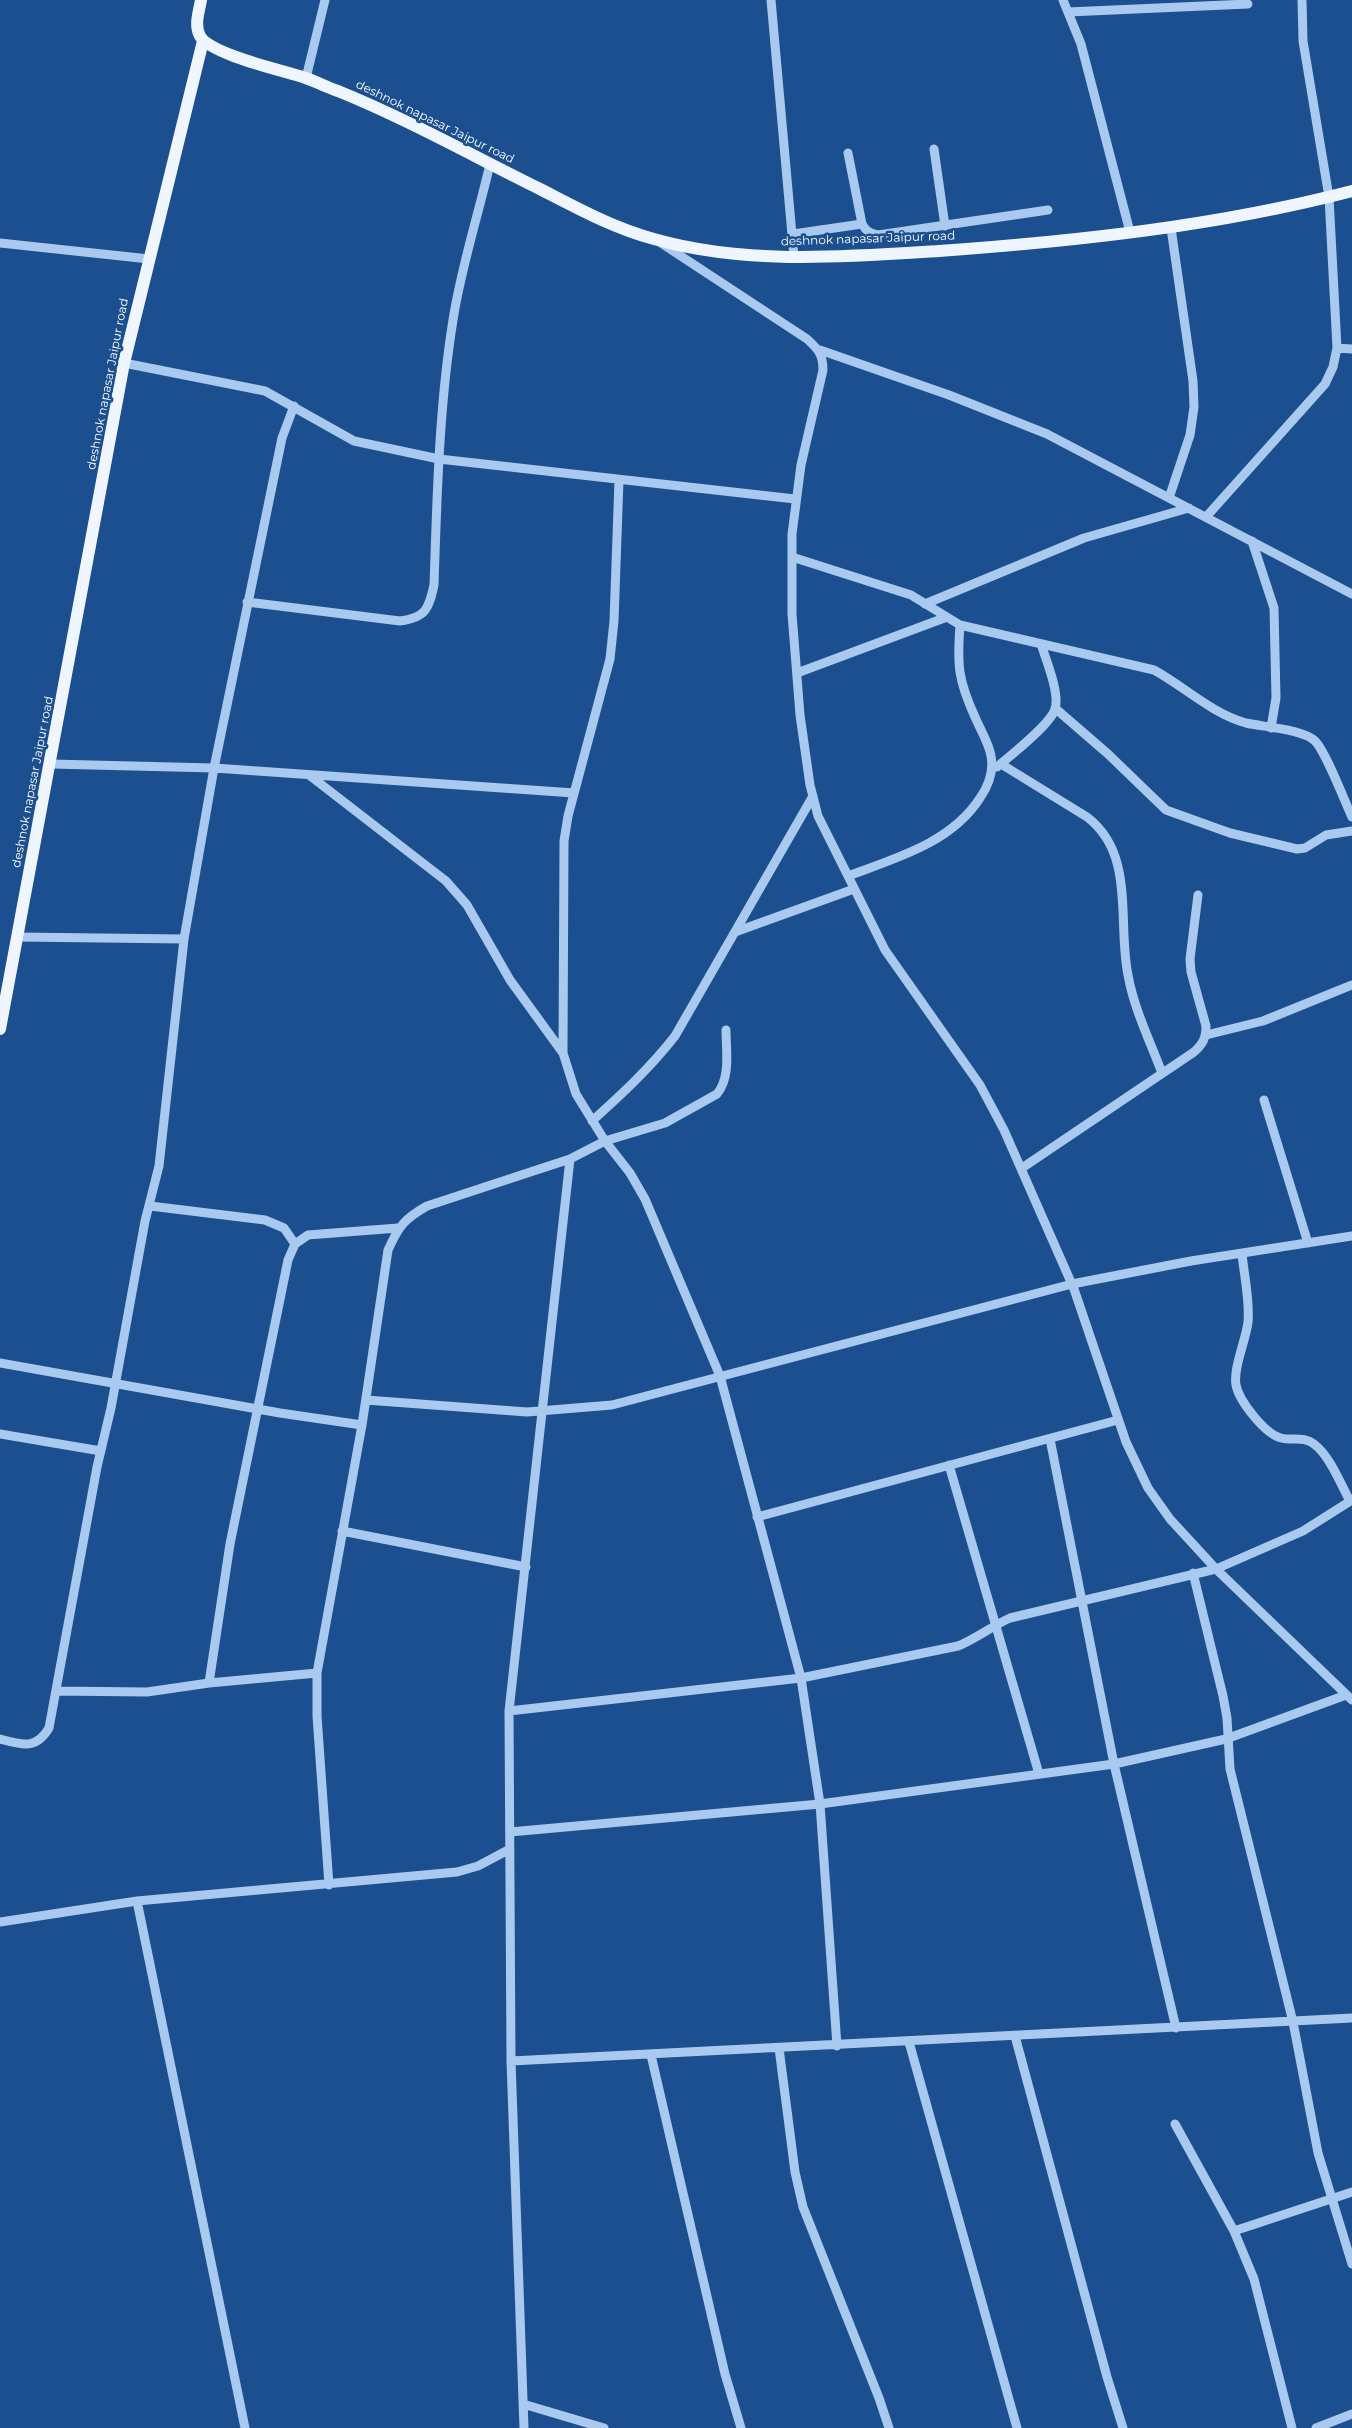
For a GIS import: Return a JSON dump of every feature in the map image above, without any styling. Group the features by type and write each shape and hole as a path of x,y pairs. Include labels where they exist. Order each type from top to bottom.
{"main road":[{"path":"201,0 197,22 198,33 203,41"},
{"name":"deshnok napasar Jaipur road","path":"0,1029 4,990 17,937 51,764 124,362 203,41 217,50 306,78 380,108 610,225 656,240 712,250 794,257 898,254 1038,244 1171,228 1245,216 1352,191"}],"street":[{"path":"306,78 325,0"},
{"path":"770,0 794,257"},
{"path":"1063,0 1080,44 1130,232"},
{"path":"1206,518 1325,384 1333,367 1337,348 1328,197 1303,41 1302,0"},
{"path":"1068,12 1248,4"},
{"path":"934,150 945,226"},
{"path":"848,153 862,224 866,231 878,235 1048,210"},
{"path":"247,602 400,621 415,619 426,612 434,585 439,459 453,317 490,164"},
{"path":"793,234 862,224"},
{"path":"1169,498 1190,435 1194,407 1193,381 1171,228"},
{"path":"656,240 820,350 949,395 1047,434 1352,594"},
{"path":"0,243 149,259"},
{"path":"1337,348 1352,349"},
{"path":"510,1832 820,1804 1114,1764 1226,1739 1349,1697 1216,1569 1170,1518 1148,1488 1126,1442 1072,1284 1022,1168 980,1085 885,950 818,816 800,715 792,614 792,557 795,499 823,370 820,350"},
{"path":"124,362 265,391 354,441 439,459 795,499"},
{"path":"0,1739 31,1744 42,1739 48,1728 101,1451 159,1166 184,939 214,768 282,438 294,406"},
{"path":"619,480 614,621 610,659 574,793 564,841 563,1053 576,1094 605,1141 630,1173 645,1199 720,1376 801,1678 820,1804 837,2046"},
{"path":"924,604 1084,538 1189,508"},
{"path":"1252,541 1274,608 1276,698 1271,728"},
{"path":"792,557 894,589 960,625 1154,670 1175,682 1214,710 1246,723 1302,734 1315,741 1352,817"},
{"path":"797,673 947,617"},
{"path":"848,876 913,852 949,831 973,810 987,787 992,771 991,754 965,696 959,676 960,625"},
{"path":"992,771 1049,720 1056,709 1056,696 1041,644"},
{"path":"1056,709 1108,754 1156,802 1177,816 1230,833 1297,849 1305,848 1326,835 1352,831"},
{"path":"51,764 214,768 574,793"},
{"path":"1001,764 1087,817 1100,827 1107,838 1119,874 1127,974 1162,1073"},
{"path":"309,775 446,881 467,905 510,980 563,1053"},
{"path":"592,1121 630,1087 675,1036 813,796"},
{"path":"735,932 854,889"},
{"path":"1022,1168 1194,1052 1202,1044 1206,1035 1206,1026 1191,972 1190,959 1198,895"},
{"path":"17,937 184,939"},
{"path":"1206,1035 1263,1021 1352,985"},
{"path":"329,1885 317,1716 317,1673 362,1425 388,1250 398,1228 410,1215 427,1206 570,1159 605,1141 665,1123 717,1094 723,1086 726,1076 726,1030"},
{"path":"1264,1100 1308,1243"},
{"path":"524,2428 511,2061 509,1711 544,1412 570,1159"},
{"path":"150,1206 265,1220 284,1228 295,1244"},
{"path":"209,1683 230,1544 288,1260 295,1244 308,1235 398,1228"},
{"path":"366,1400 507,1412 544,1412 612,1406 1072,1284 1352,1236"},
{"path":"509,1711 801,1678 958,1646 976,1639 994,1625 1010,1618 1216,1569 1303,1531 1351,1500 1320,1449 1302,1438 1283,1439 1273,1436 1265,1429 1240,1395 1236,1383 1236,1372 1246,1338 1248,1318 1242,1254"},
{"path":"0,1363 362,1425"},
{"path":"757,1517 1118,1420"},
{"path":"0,1434 101,1451"},
{"path":"1050,1438 1114,1764 1176,2028"},
{"path":"949,1465 994,1625 1039,1774"},
{"path":"342,1531 526,1567"},
{"path":"1193,1573 1223,1696 1227,1718 1226,1739 1230,1769 1293,2022 1318,2153 1352,2264"},
{"path":"56,1691 147,1692 209,1683 317,1673"},
{"path":"0,1922 137,1901 458,1872 478,1866 510,1849"},
{"path":"137,1901 245,2428"},
{"path":"511,2061 837,2046 1352,2018"},
{"path":"1015,2036 1107,2377 1123,2428"},
{"path":"909,2042 1017,2428"},
{"path":"779,2048 795,2172 803,2207 880,2398 889,2428"},
{"path":"651,2054 723,2364 741,2428"},
{"path":"1175,2124 1234,2231 1254,2278 1292,2428"},
{"path":"1234,2231 1352,2192"},
{"path":"523,2404 604,2428"},
{"path":"1316,2428 1352,2414"}]}
